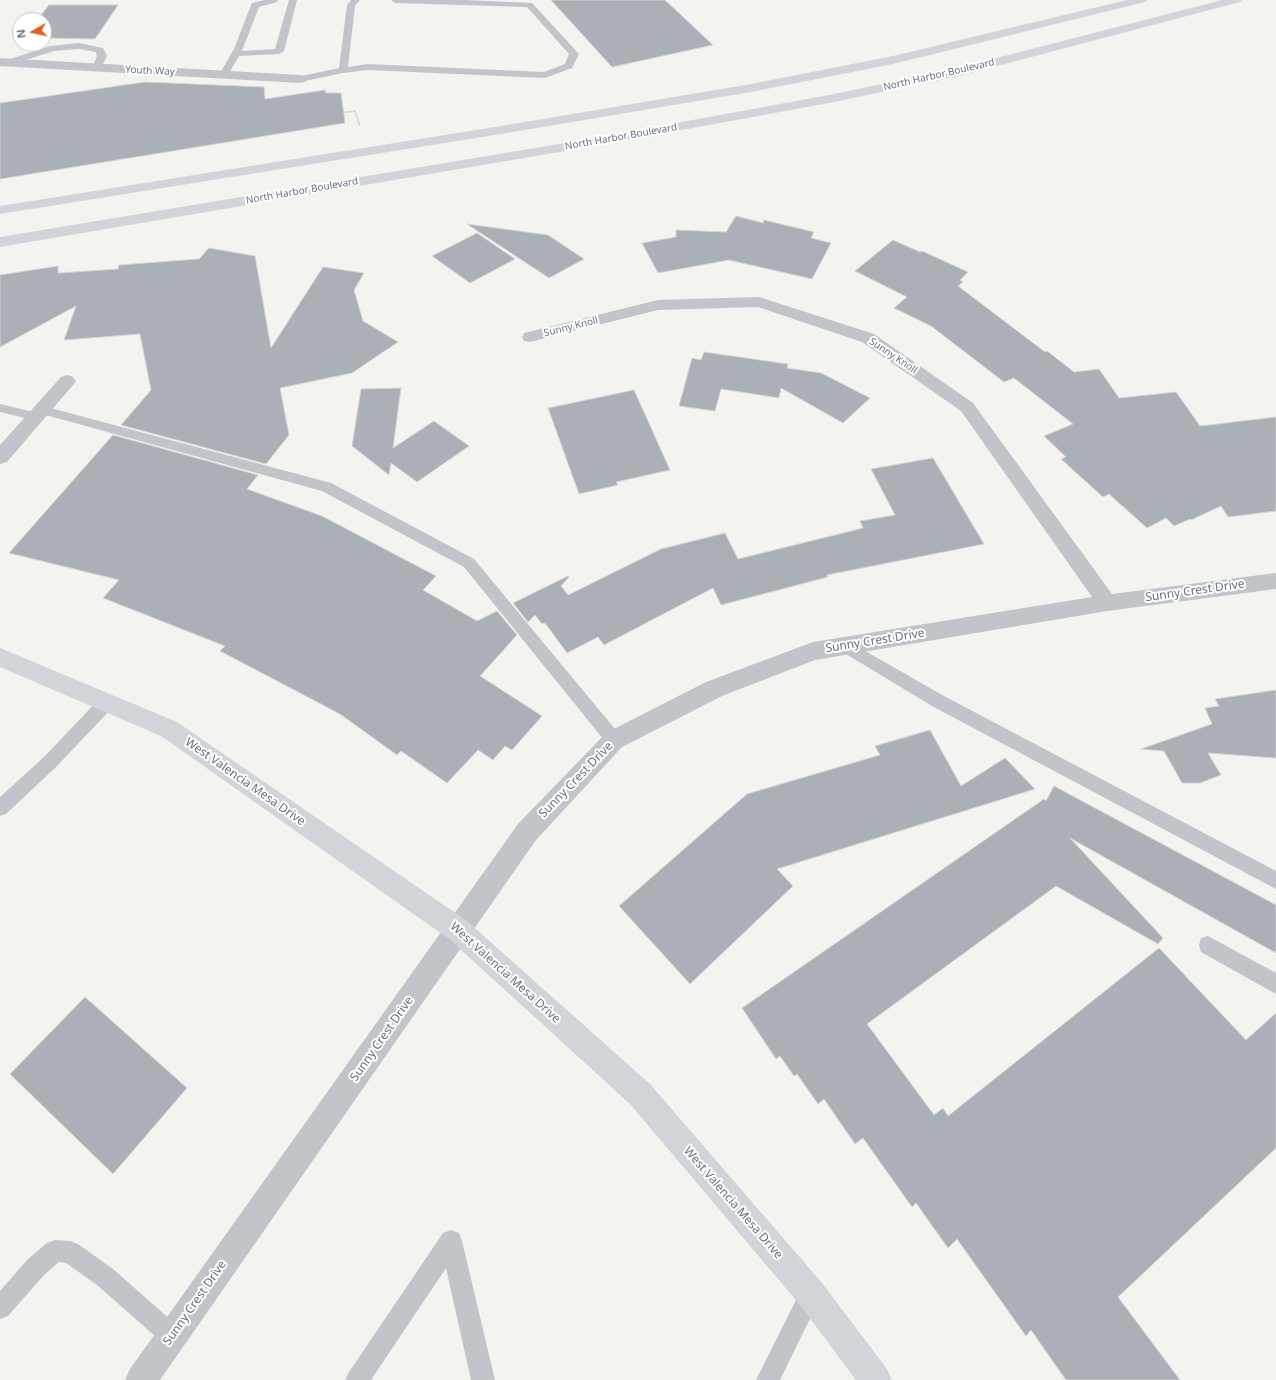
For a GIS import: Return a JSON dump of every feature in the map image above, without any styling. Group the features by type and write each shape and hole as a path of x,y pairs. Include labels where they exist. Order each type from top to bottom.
{"main road":[{"path":"0,210 501,130 751,88 893,60 1141,0"},
{"name":"North Harbor Boulevard","path":"0,242 589,143 829,100 955,73 1236,0"},
{"name":"West Valencia Mesa Drive","path":"0,657 169,729 458,930 640,1094 811,1294 876,1380"}],"street":[{"name":"Youth Way","path":"3,62 300,79"},
{"name":"Sunny Knoll","path":"530,337 658,305 759,302 868,338 967,407 1107,603"},
{"path":"0,457 40,414 67,381"},
{"name":"Sunny Crest Drive","path":"141,1380 527,832 614,740 714,689 813,651 1107,603 1276,581"}],"lane":[{"path":"224,75 235,54 255,5 274,0"},
{"path":"235,54 279,51 294,0"},
{"path":"343,70 351,5 356,0"},
{"path":"300,79 368,66 544,75 569,66 574,54 529,5 395,0"},
{"path":"3,62 53,48 79,46 100,50 102,56 97,68"},
{"path":"0,408 40,414 326,487 469,563 614,740"},
{"path":"846,646 938,701 1276,880"},
{"path":"0,808 50,762 107,702"},
{"path":"1208,945 1276,984"},
{"path":"357,1380 451,1241 483,1380"},
{"path":"0,1308 36,1268 55,1252 70,1252 105,1277 172,1336"},
{"path":"768,1380 811,1294"}],"path":[{"path":"331,114 355,110 361,128"}],"building":[{"path":"551,0 665,0 713,45 612,67"},
{"path":"49,5 118,5 95,39 52,38 52,12 43,12"},
{"path":"145,82 264,87 265,99 325,90 326,93 341,93 345,123 0,179 0,103"},
{"path":"736,216 763,223 764,220 814,232 811,238 831,243 812,279 729,260 658,273 642,243 676,237 676,230 726,232"},
{"path":"467,224 548,235 584,259 549,278"},
{"path":"477,233 515,259 470,283 432,256"},
{"path":"893,240 920,252 922,251 968,272 960,280 963,282 958,286 1045,352 1047,351 1074,372 1099,369 1119,398 1176,392 1200,426 1276,417 1276,511 1228,517 1221,506 1174,526 1166,518 1147,528 1109,494 1103,497 1061,459 1066,457 1044,436 1073,424 1014,378 1004,382 931,326 894,308 907,297 855,271"},
{"path":"209,248 255,256 271,348 323,267 364,273 354,290 363,321 398,342 352,373 280,388 289,435 266,464 121,425 151,390 140,334 64,340 76,306 0,347 0,275 58,266 58,273 118,269 119,265 199,259"},
{"path":"704,352 788,364 787,368 821,373 870,398 843,423 781,388 779,398 721,389 715,411 679,406 692,358 701,360"},
{"path":"401,388 393,448 434,421 469,446 417,482 391,463 389,475 352,446 361,389"},
{"path":"634,390 670,470 616,482 618,485 579,494 548,408"},
{"path":"113,435 258,475 247,489 322,516 436,576 423,590 477,621 497,611 517,635 480,676 542,716 512,750 505,746 493,760 478,750 447,783 401,751 397,755 340,714 220,651 225,646 103,598 119,580 9,553"},
{"path":"933,458 984,544 827,575 828,577 721,605 713,588 604,645 598,637 567,653 545,623 542,624 535,615 528,622 513,603 568,576 569,577 561,586 568,595 661,549 725,533 738,559 863,528 860,521 895,515 871,469"},
{"path":"1276,690 1276,758 1208,753 1221,775 1200,783 1182,783 1164,751 1141,749 1212,724 1205,708 1219,706 1215,699"},
{"path":"930,730 961,786 1005,758 1035,789 777,869 793,886 690,984 619,906 747,794 880,755 875,746"},
{"path":"1054,786 1276,905 1276,953 1070,838 1163,938 1158,944 1056,886 867,1024 934,1115 943,1108 948,1116 1159,948 1246,1040 1276,1013 1276,1148 1118,1297 1180,1380 1066,1380 1031,1330 1026,1336 957,1239 948,1248 916,1203 912,1207 863,1138 855,1144 824,1099 818,1104 797,1074 794,1076 780,1056 776,1059 742,1008 1044,799 1046,801"},
{"path":"85,997 187,1088 113,1174 10,1074"}]}
